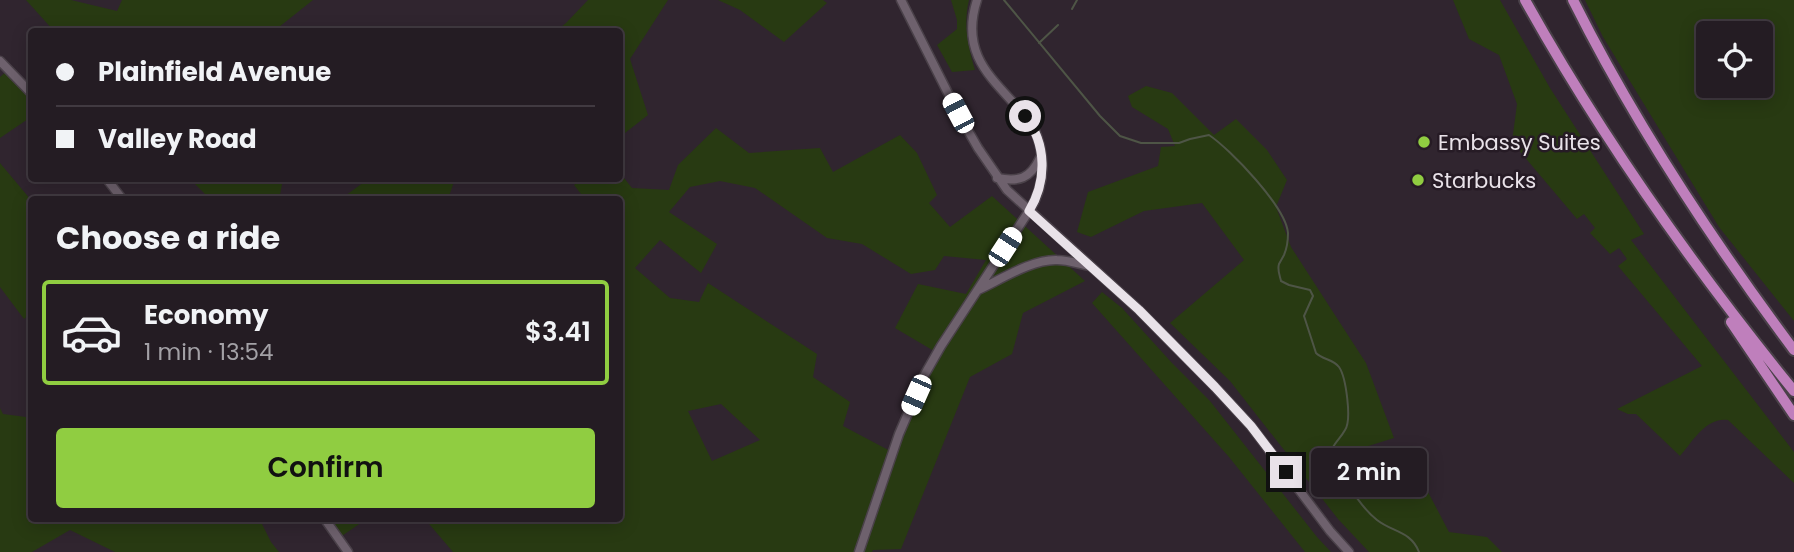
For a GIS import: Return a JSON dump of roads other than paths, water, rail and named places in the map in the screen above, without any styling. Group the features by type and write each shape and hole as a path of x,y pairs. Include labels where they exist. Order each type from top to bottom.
{"highway":[{"path":"1525,0 1578,90 1679,243 1794,391"},
{"path":"1573,0 1634,113 1671,173 1736,271 1794,351"},
{"path":"1726,304 1731,323 1794,415"}],"main road":[{"path":"901,0 958,113 997,178 1029,211 1148,320 1251,426 1330,531 1349,552"},
{"path":"859,552 899,434 925,374 1029,211 1041,187 1041,155 1033,126 991,79 978,56 972,20 977,0"},
{"path":"0,61 28,90"},
{"path":"997,178 1024,178 1036,168 1041,155"},
{"path":"109,182 120,196"},
{"path":"978,290 1048,260 1092,267"},
{"path":"327,522 348,552"}],"waterway":[{"path":"1004,0 1100,116 1120,136 1141,143 1179,143 1209,135 1243,165 1268,194 1285,222 1288,233 1286,250 1278,266 1281,281 1310,290 1313,296 1304,316 1316,353 1337,364 1344,380 1348,408 1347,425 1333,446 1331,458 1370,514 1406,536 1419,552"},
{"path":"1072,9 1077,0"},
{"path":"1039,43 1058,25"}],"place":[{"name":"Embassy Suites","path":"1424,142"},
{"name":"Starbucks","path":"1418,180"}]}
